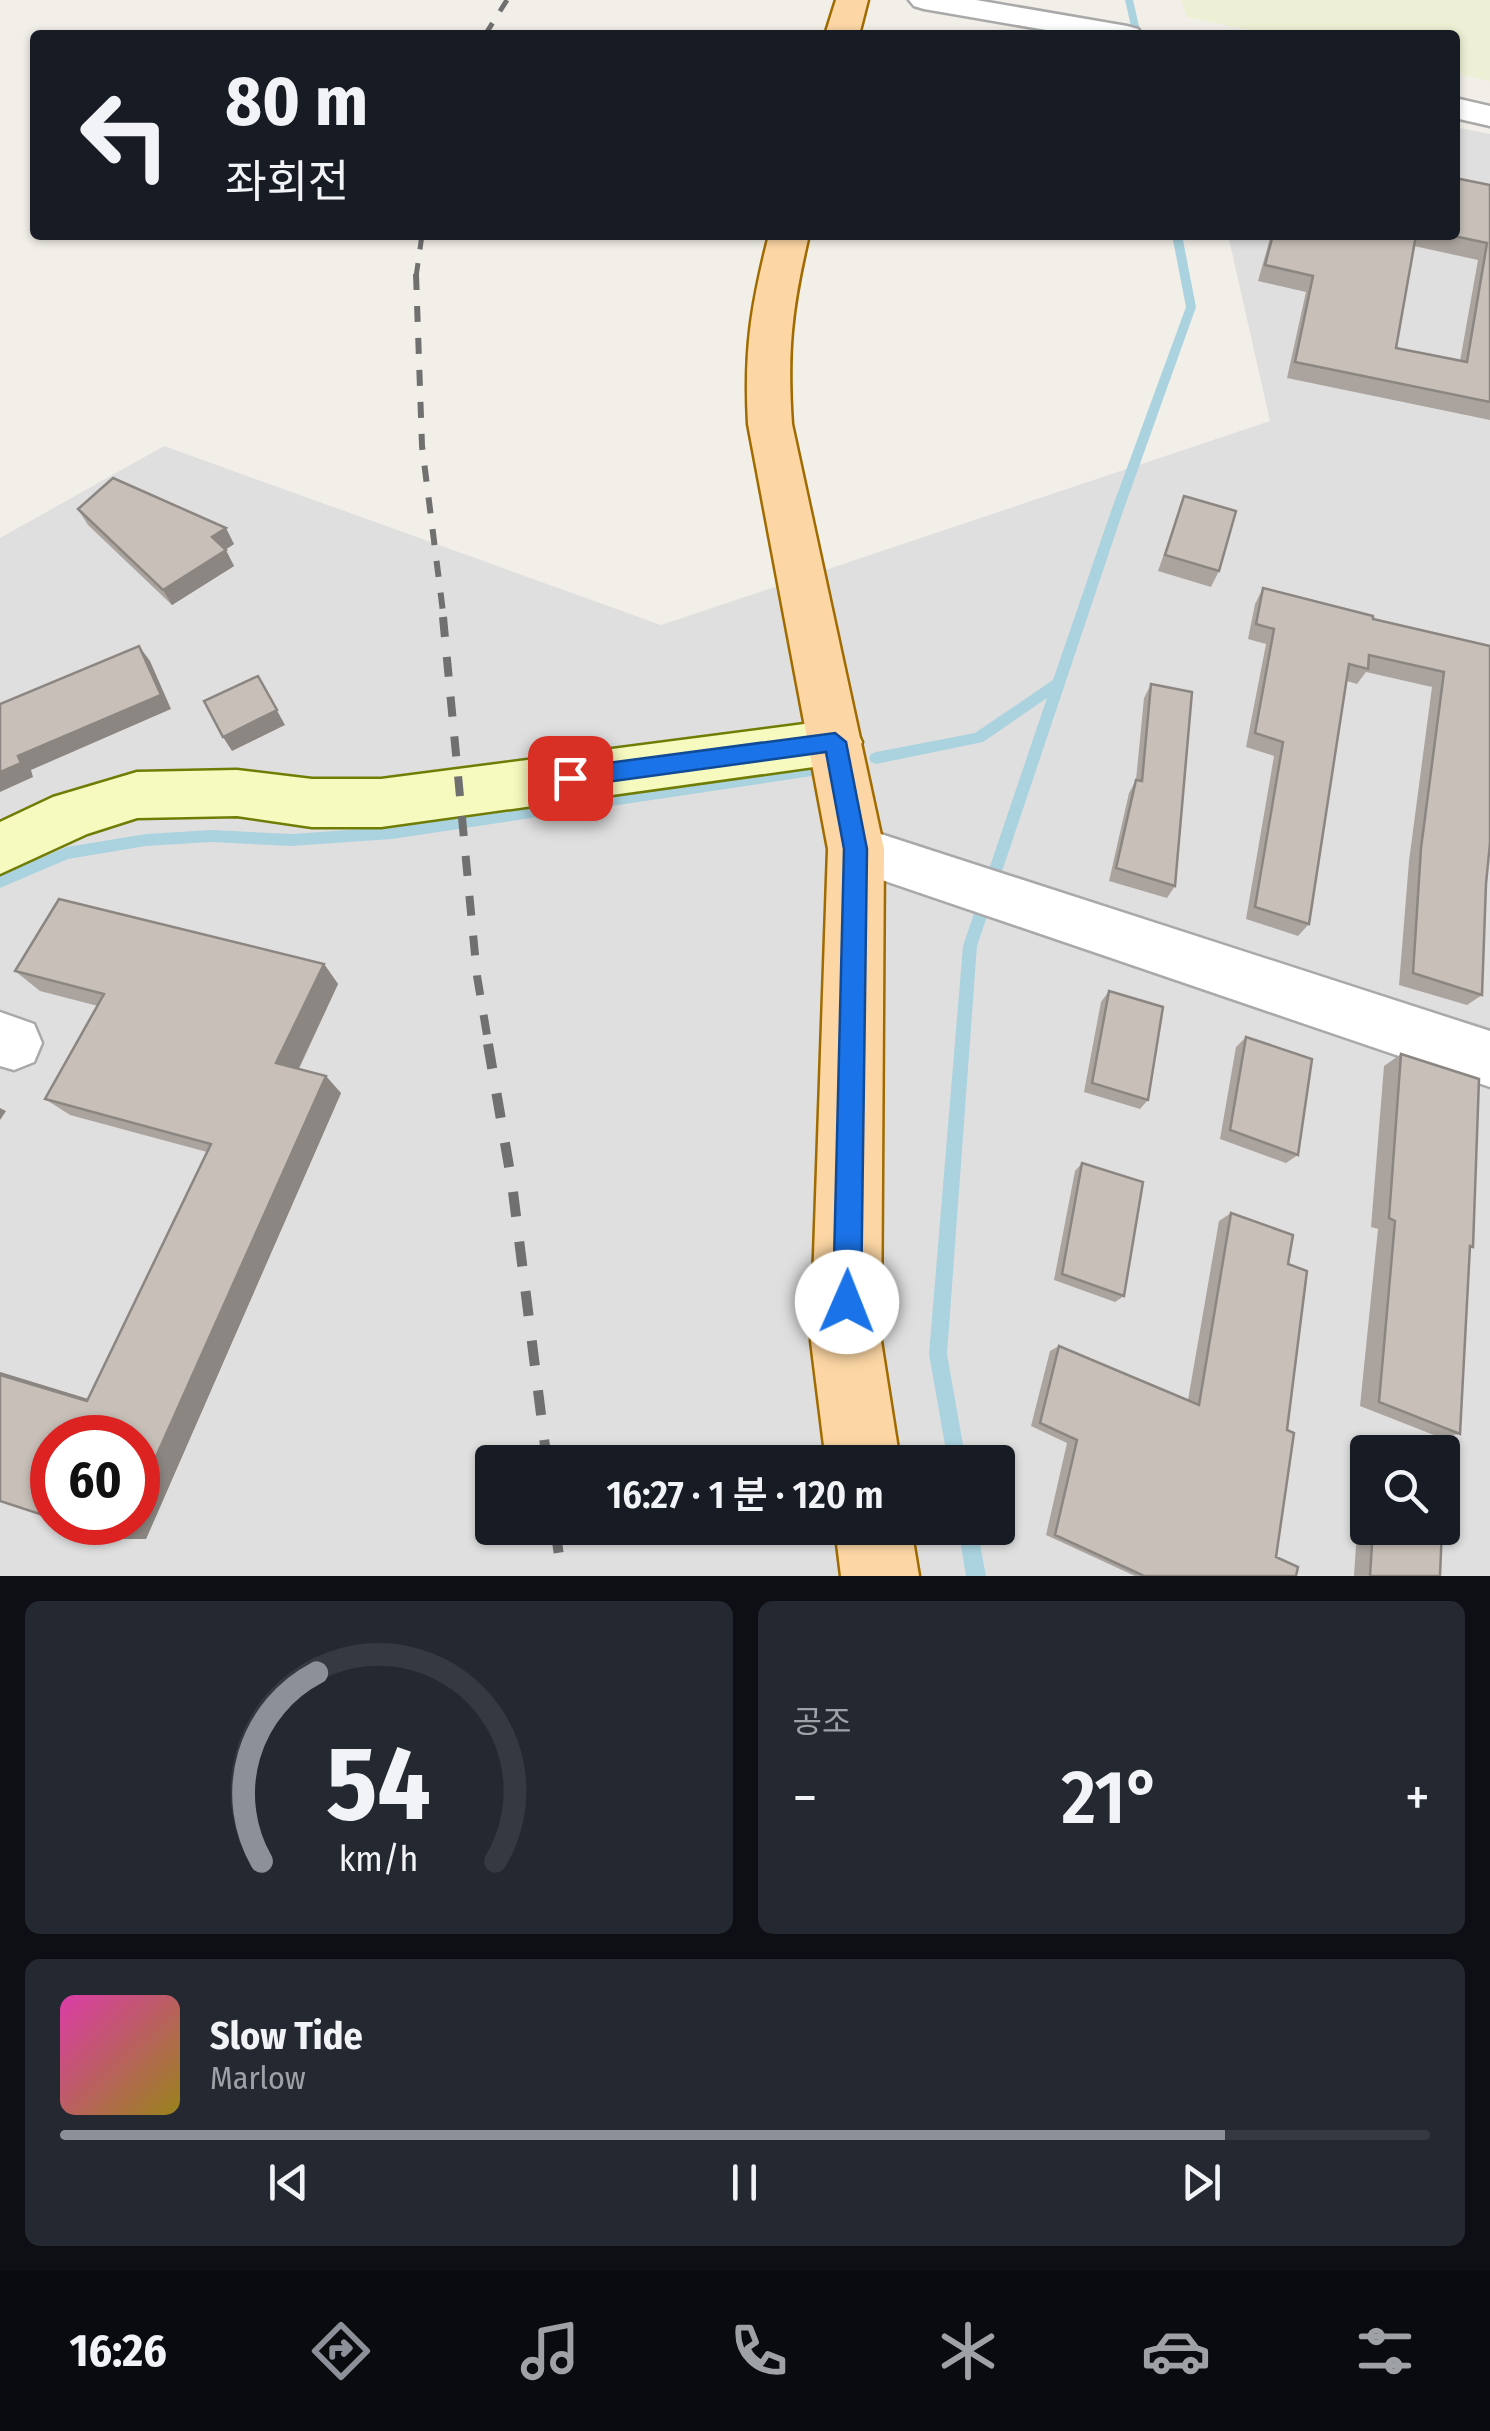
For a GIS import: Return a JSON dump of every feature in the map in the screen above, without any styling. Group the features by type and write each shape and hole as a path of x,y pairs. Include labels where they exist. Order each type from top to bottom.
{"main road":[{"path":"843,30 852,0"},
{"path":"788,240 774,297 766,358 770,424 800,579 824,671 856,849 846,1341 861,1445"},
{"path":"875,1545 880,1576"}],"street":[{"path":"924,0 1097,30"},
{"path":"1460,109 1490,116"},
{"path":"0,849 74,814 137,795 236,793 312,803 381,803 835,742"},
{"path":"856,849 1490,1060"}],"shaded area":[{"path":"1460,128 1490,134 1490,1576 0,1576 0,538 164,446 661,625 1270,421 1229,240 1460,240"}],"green space":[{"path":"1181,0 1490,0 1490,81 1460,74 1460,30 1249,30 1187,17"}],"building":[{"path":"1460,179 1490,185 1490,402 1295,362 1313,276 1265,265 1272,240 1415,240 1396,348 1467,362 1487,243 1460,237"},
{"path":"113,478 226,528 212,537 226,550 163,590 78,509"},
{"path":"1184,496 1236,511 1219,571 1165,555"},
{"path":"1263,588 1490,646 1490,843 1482,995 1413,973 1421,848 1444,672 1369,655 1368,669 1349,664 1309,924 1255,907 1283,742 1255,733 1274,629 1256,624"},
{"path":"139,646 161,695 18,756 21,763 0,772 0,704"},
{"path":"258,676 277,710 223,737 204,701"},
{"path":"1151,684 1192,692 1175,886 1116,868 1136,780 1142,781"},
{"path":"59,899 324,964 276,1063 326,1076 160,1448 160,1415 30,1415 30,1511 0,1501 0,1375 87,1401 211,1144 45,1099 104,994 15,971"},
{"path":"1109,991 1163,1007 1148,1100 1092,1083"},
{"path":"1246,1037 1312,1059 1298,1155 1230,1130"},
{"path":"1401,1054 1479,1079 1460,1434 1379,1402 1395,1221 1389,1218"},
{"path":"1082,1163 1143,1182 1124,1296 1062,1274"},
{"path":"1231,1213 1293,1235 1288,1264 1307,1271 1287,1430 1294,1433 1276,1557 1298,1567 1296,1576 1144,1576 1055,1535 1077,1440 1040,1423 1059,1346 1199,1405"},
{"path":"1372,1545 1441,1545 1440,1576 1370,1576"}],"waterway":[{"path":"1129,0 1136,30"},
{"path":"1059,683 1191,307 1178,240"},
{"path":"876,758 978,738 1059,683"},
{"path":"954,1445 938,1354 970,946 1059,683"},
{"path":"0,882 67,853 146,840 212,836 291,840 392,833 812,770"},
{"path":"971,1545 976,1576"}],"railway":[{"path":"488,30 507,0"},
{"path":"416,276 421,240"},
{"path":"416,276 422,446 444,620"},
{"path":"443,617 477,976 489,1047"},
{"path":"488,1044 512,1184 545,1445"},
{"path":"557,1545 562,1576"}],"route":[{"path":"570,778 835,742 856,849 847,1302"}]}
